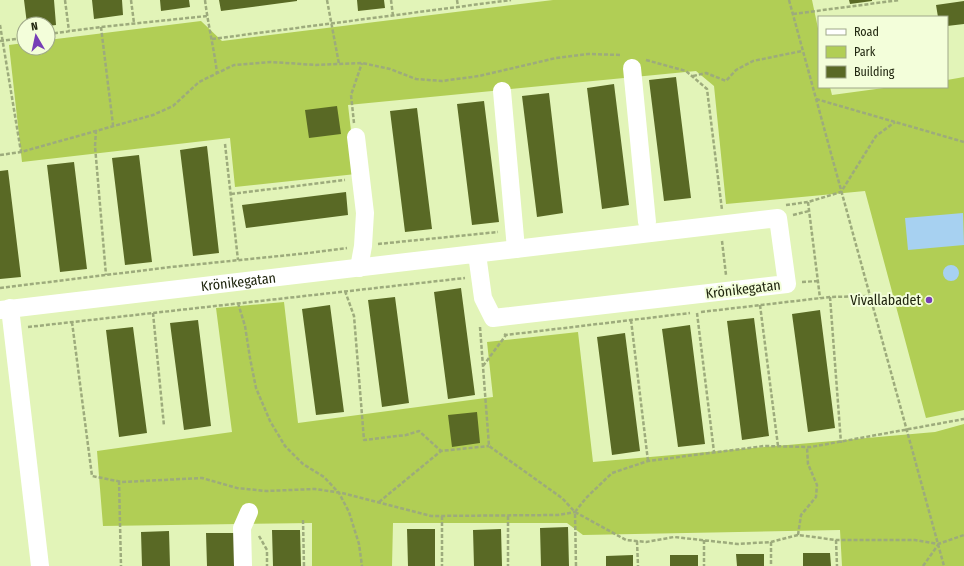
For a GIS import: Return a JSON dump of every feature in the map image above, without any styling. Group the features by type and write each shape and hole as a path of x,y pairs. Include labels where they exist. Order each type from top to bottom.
{"street":[{"path":"635,61 647,222"},
{"path":"502,91 516,250"},
{"path":"356,137 365,213 363,246 359,268"},
{"name":"Krönikegatan","path":"5,309 477,254 516,250 722,219 778,218 787,284 493,318 483,298 477,254"},
{"path":"5,309 12,329 40,566"},
{"path":"243,566 242,528 249,512"}],"path":[{"path":"65,0 69,32"},
{"path":"130,0 134,23"},
{"path":"205,0 209,34 212,39 218,73"},
{"path":"327,0 339,64"},
{"path":"391,0 393,16"},
{"path":"458,0 458,6"},
{"path":"212,39 512,0"},
{"path":"789,0 944,566"},
{"path":"793,14 900,0"},
{"path":"56,33 134,23 207,16"},
{"path":"0,25 1,41 21,152"},
{"path":"101,27 113,125"},
{"path":"1,41 16,39"},
{"path":"693,76 706,73 726,80 736,70 754,61 802,51"},
{"path":"0,155 21,152 153,115 173,106 200,82 234,65 271,62 316,65 362,63 390,69 416,79 442,81 479,76 556,58 588,54 621,55 635,61 658,62 686,71 707,89 722,219 730,309"},
{"path":"356,137 351,95 362,63"},
{"path":"816,98 964,142"},
{"path":"841,192 876,136 895,122"},
{"path":"96,130 106,275"},
{"path":"225,144 238,260"},
{"path":"231,194 361,179"},
{"path":"808,202 820,298"},
{"path":"12,329 479,276"},
{"path":"346,291 354,316 364,440 419,432 441,452"},
{"path":"830,297 841,443"},
{"path":"238,303 245,326 256,388 270,421 285,446 303,464 324,477 339,493 349,512 359,544 362,566"},
{"path":"760,305 778,446"},
{"path":"153,313 164,426"},
{"path":"697,313 714,452"},
{"path":"631,320 648,461"},
{"path":"479,321 489,446"},
{"path":"72,322 92,476 119,481 202,478 237,488 266,491 315,489 339,493 431,516 558,516 575,512 586,498 612,473 648,461 764,446 807,447 841,443 964,419"},
{"path":"483,366 506,335"},
{"path":"379,503 441,452 489,446 562,498 575,512 626,540 646,542 674,537 738,544 771,542 798,535 836,540 915,540 938,544 964,535"},
{"path":"798,535 801,515 816,497 817,485 808,464 807,447"},
{"path":"119,481 120,566"},
{"path":"575,512 576,566"},
{"path":"442,516 442,566"},
{"path":"508,516 508,566"},
{"path":"303,520 304,566"},
{"path":"704,540 704,566"},
{"path":"836,540 836,566"},
{"path":"637,541 638,566"},
{"path":"771,542 771,566"},
{"path":"923,566 938,544"}],"green space":[{"path":"553,0 812,0 818,28 818,88 830,88 832,95 884,88 948,88 948,80 964,77 964,410 926,418 865,191 726,204 714,86 696,71 348,105 356,174 235,187 230,138 22,162 9,45 16,44 16,56 56,56 56,39 201,21 222,41"},
{"path":"284,302 298,423 493,397 487,342 578,332 593,462 935,432 964,424 964,566 842,566 840,530 583,535 567,523 393,523 392,566 312,566 312,523 103,526 97,451 232,432 216,308"}],"water":[{"path":"963,213 964,245 908,250 905,218"},
{"path":"948,265 954,265 959,270 957,279 954,281 948,281 943,276 943,270"}],"building":[{"path":"24,0 54,0 55,16 26,16"},
{"path":"92,0 122,0 123,15 94,19"},
{"path":"160,0 189,0 190,7 161,11"},
{"path":"219,0 297,0 297,1 221,11"},
{"path":"357,0 384,0 385,8 358,11"},
{"path":"849,0 872,0 872,1 850,4"},
{"path":"964,1 964,24 948,26 948,16 938,16 936,5"},
{"path":"676,77 691,198 664,201 649,80"},
{"path":"614,84 629,205 602,209 587,88"},
{"path":"549,93 563,213 537,217 522,96"},
{"path":"484,101 499,222 472,225 457,104"},
{"path":"337,106 341,134 309,138 305,110"},
{"path":"417,108 432,229 405,232 390,111"},
{"path":"207,146 219,253 193,256 180,150"},
{"path":"139,155 152,262 125,265 112,158"},
{"path":"74,162 87,269 60,272 47,165"},
{"path":"8,170 21,277 0,279 0,171"},
{"path":"346,192 348,215 246,228 242,205"},
{"path":"461,288 475,395 448,399 434,292"},
{"path":"395,297 409,403 382,407 368,300"},
{"path":"330,305 344,412 316,415 302,309"},
{"path":"820,310 835,428 808,432 792,314"},
{"path":"754,318 769,436 742,440 727,321"},
{"path":"198,320 211,426 184,430 170,323"},
{"path":"690,325 705,444 678,447 662,329"},
{"path":"133,327 147,433 119,437 106,330"},
{"path":"625,333 640,451 612,455 597,337"},
{"path":"477,412 480,443 452,447 448,415"},
{"path":"568,527 569,566 541,566 540,528"},
{"path":"407,529 435,529 435,566 408,566"},
{"path":"501,529 502,566 474,566 473,530"},
{"path":"272,530 300,530 301,566 273,566"},
{"path":"169,531 170,566 142,566 141,532"},
{"path":"206,533 234,533 235,566 207,566"},
{"path":"803,553 830,553 831,566 803,566"},
{"path":"736,554 764,554 764,566 737,566"},
{"path":"633,555 633,566 606,566 606,556"},
{"path":"670,555 698,555 698,566 670,566"}],"place":[{"name":"Vivallabadet","path":"929,300"}]}
